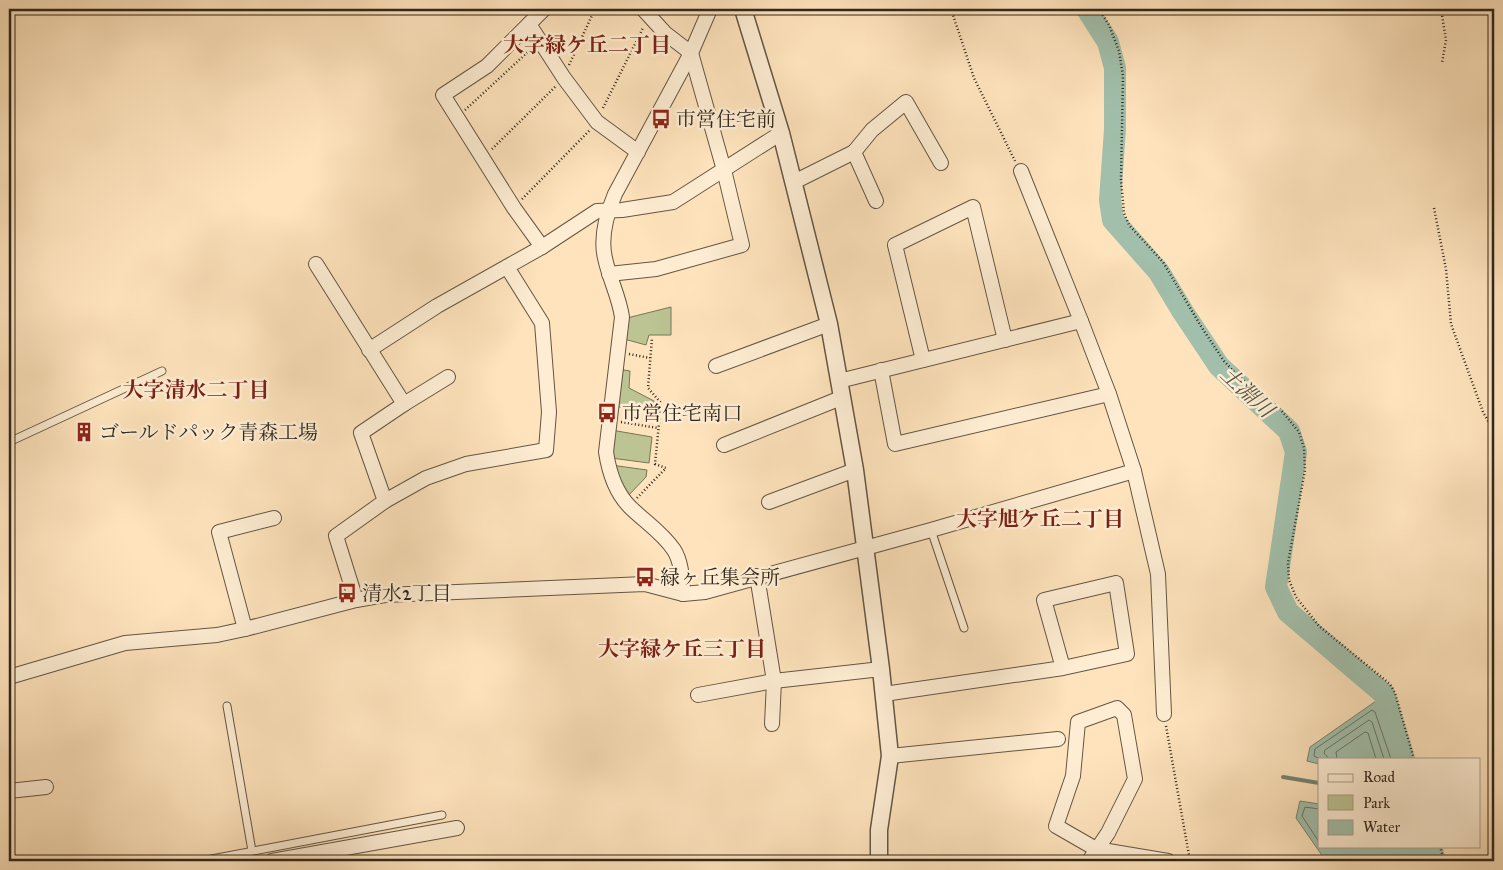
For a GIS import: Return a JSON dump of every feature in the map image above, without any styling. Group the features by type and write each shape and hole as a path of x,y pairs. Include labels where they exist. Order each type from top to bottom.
{"street":[{"path":"542,247 482,159 443,95 487,66 544,9"},
{"path":"683,594 682,570 674,550 660,533 628,506 615,486 608,469 606,452 622,317 620,304 604,257 604,239 609,210 615,194 691,53 710,9"},
{"path":"743,9 794,182 828,324 855,470 881,669 890,756 879,830 879,861"},
{"path":"609,274 656,269 742,245 724,170 691,53 665,33 646,12"},
{"path":"529,24 564,78 597,122 638,152"},
{"path":"794,182 854,152 872,130 906,102 941,163"},
{"path":"369,350 437,306 542,247 597,211 673,202 781,134"},
{"path":"854,152 876,201"},
{"path":"1021,172 1109,394 1134,471 1158,574 1164,714"},
{"path":"923,360 895,245 973,207 1005,340"},
{"path":"316,264 404,404"},
{"path":"356,600 336,536 385,501 426,478 466,464 546,450 549,412 542,323 507,267"},
{"path":"839,381 1081,321"},
{"path":"716,366 828,324"},
{"path":"881,370 895,444 1109,394"},
{"path":"385,501 361,432 448,377"},
{"path":"724,445 841,398"},
{"path":"769,502 855,470"},
{"path":"9,677 125,643 217,634 245,629 356,600 385,595 645,584 683,594 705,592 757,576 931,530 1134,471"},
{"path":"245,629 219,532 274,518"},
{"path":"757,576 774,681 772,724"},
{"path":"884,694 1063,668 1127,654 1116,582 1044,600 1063,668"},
{"path":"698,695 774,681 881,669"},
{"path":"1089,861 1096,849 1108,833 1135,779 1124,715 1117,708 1078,722 1073,776 1056,826 1096,849 1168,861"},
{"path":"890,756 1058,739"},
{"path":"9,791 46,787"},
{"path":"272,861 457,828"}],"lane":[{"path":"9,442 162,371"},
{"path":"931,530 964,628"},
{"path":"227,706 252,851"},
{"path":"201,861 442,815"}],"path":[{"path":"482,159 564,78 595,9"},
{"path":"953,9 952,12 974,78 1021,172"},
{"path":"1099,9 1109,25 1119,51 1123,76 1121,180 1126,219 1129,226 1163,262 1224,361 1237,375 1281,410 1299,432 1304,448 1305,470 1288,563 1289,580 1296,597 1319,626 1390,684 1395,693 1414,758"},
{"path":"1441,9 1446,40 1442,63"},
{"path":"514,208 597,122 646,12"},
{"path":"456,117 540,41"},
{"path":"1434,208 1446,269 1452,324 1483,412 1494,431"},
{"path":"628,506 666,468 655,464 661,403 648,388 652,338"},
{"path":"618,353 650,358"},
{"path":"610,421 658,428"},
{"path":"1164,714 1190,861"},
{"path":"1441,848 1444,861"}],"green space":[{"path":"671,307 671,335 649,335 646,345 624,339 627,318"},
{"path":"618,369 630,371 629,388 654,401 652,413 614,406"},
{"path":"611,430 652,437 649,463 611,458"},
{"path":"611,465 647,470 646,477 627,497"}],"water":[{"path":"1376,701 1396,758 1318,758 1318,764 1307,761 1310,747"},
{"path":"1300,801 1318,804 1318,848 1426,848 1430,861 1326,861 1296,818"}],"waterway":[{"name":"土淵川","path":"1087,9 1108,42 1115,68 1115,129 1110,200 1113,220 1159,272 1219,366 1289,431 1296,452 1276,587 1288,612 1384,694 1404,758"},
{"path":"1283,777 1318,783"},
{"name":"土淵川","path":"1432,848 1435,861"}],"place":[{"name":"市営住宅前","path":"661,119"},
{"name":"市営住宅南口","path":"607,413"},
{"name":"ゴールドパック青森工場","path":"84,432"},
{"name":"緑ヶ丘集会所","path":"645,577"},
{"name":"清水2丁目","path":"347,593"}],"district":[{"name":"大字緑ケ丘二丁目","path":"587,45"},
{"name":"大字清水二丁目","path":"196,390"},
{"name":"大字旭ケ丘二丁目","path":"1040,519"},
{"name":"大字緑ケ丘三丁目","path":"682,649"}]}
